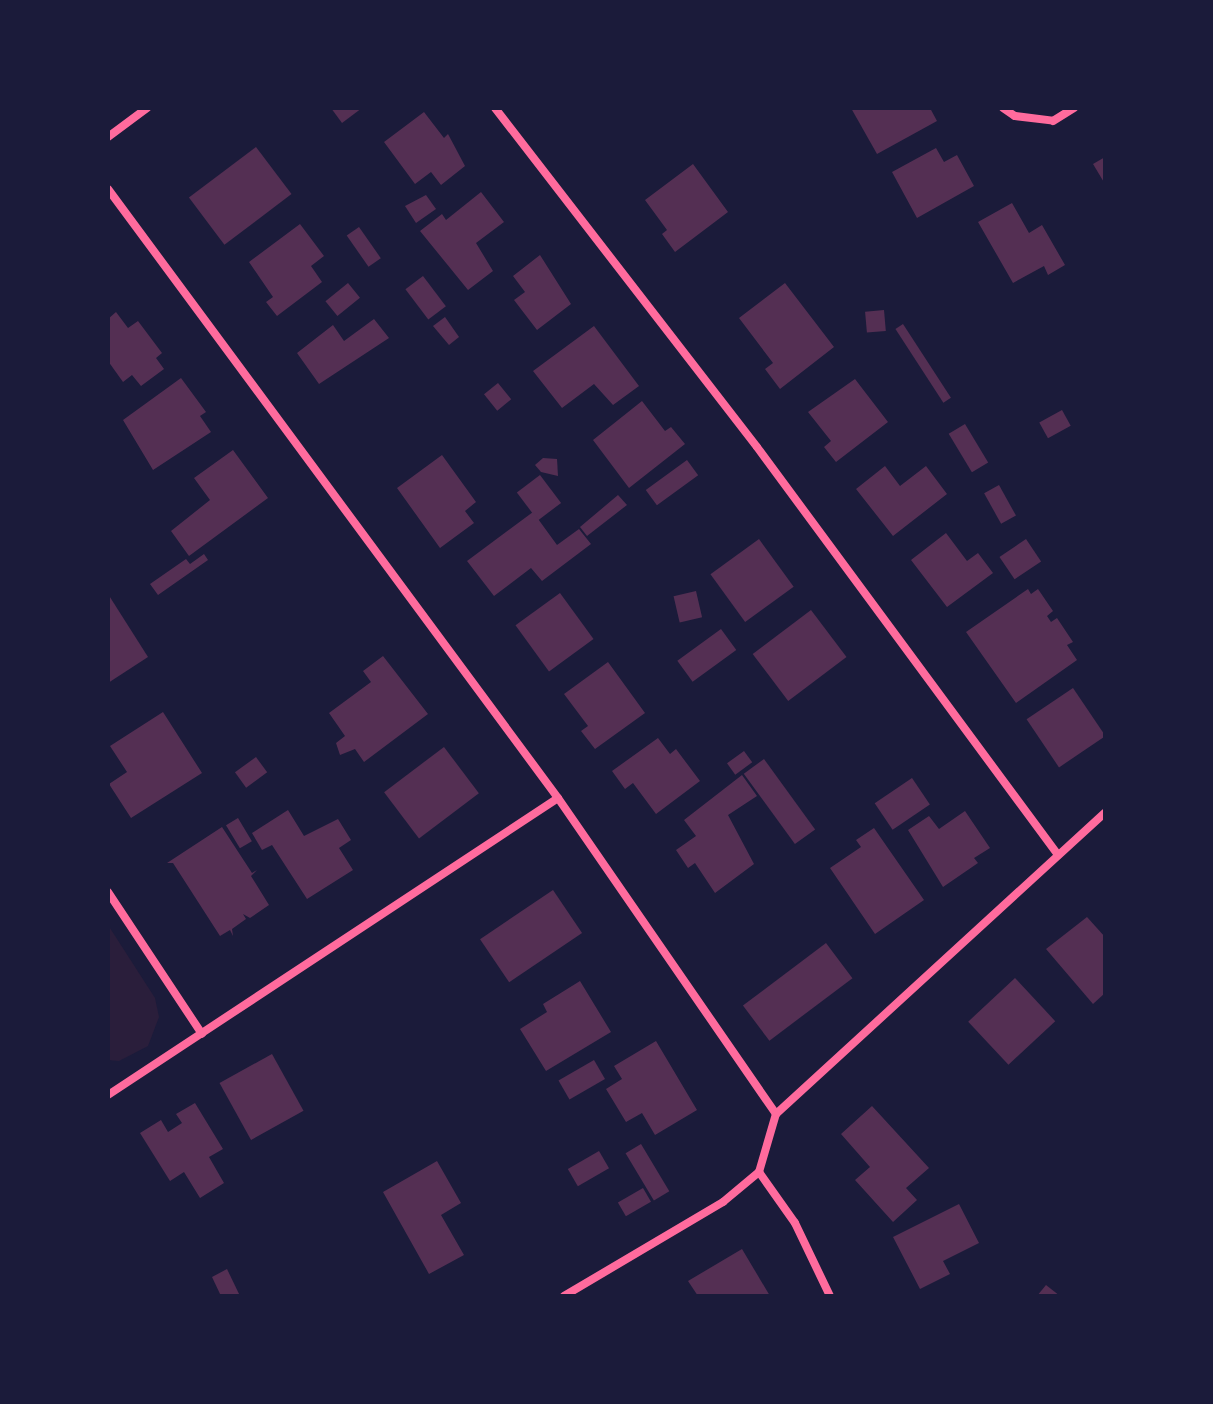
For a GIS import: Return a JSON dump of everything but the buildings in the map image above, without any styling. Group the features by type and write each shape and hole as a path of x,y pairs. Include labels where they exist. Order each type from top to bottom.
{"street":[{"path":"108,137 147,108"},
{"path":"495,108 757,447 1058,855"},
{"path":"1003,108 1015,116 1053,121 1074,108"},
{"path":"108,189 558,798 776,1114"},
{"path":"108,1095 558,798"},
{"path":"564,1296 723,1202 759,1172 776,1114 1105,813"},
{"path":"108,892 202,1034"},
{"path":"759,1172 795,1223 830,1296"}],"shaded area":[{"path":"108,925 155,998 159,1017 148,1046 119,1061 108,1060"}]}
